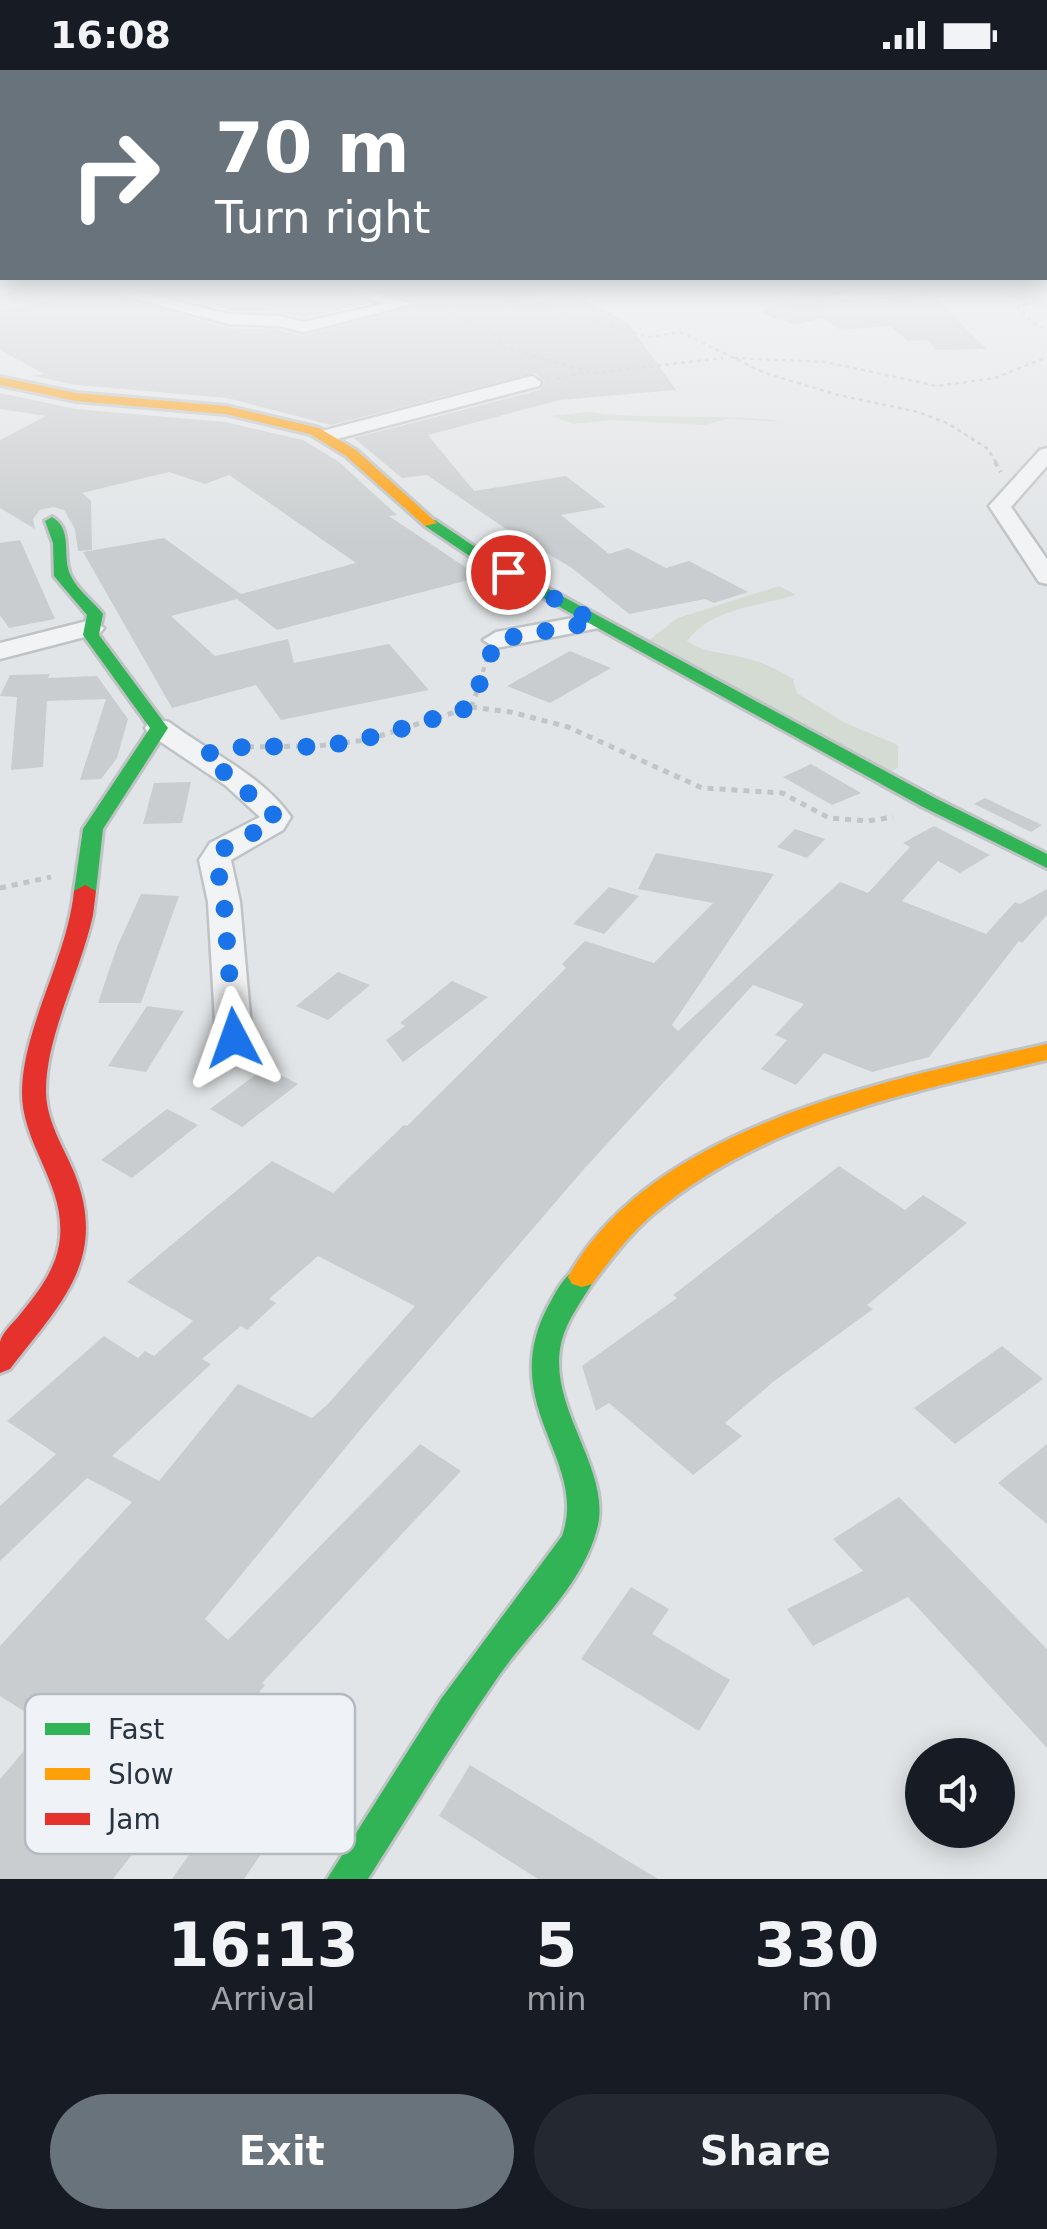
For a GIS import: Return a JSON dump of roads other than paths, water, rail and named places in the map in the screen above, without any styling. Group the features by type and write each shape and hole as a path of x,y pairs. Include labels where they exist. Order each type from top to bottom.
{"street":[{"path":"0,381 76,397 226,410 284,421 326,436 439,530 595,622 1047,862"},
{"path":"326,436 532,382"},
{"path":"1047,454 1004,498 1000,510 1047,577"},
{"path":"52,520 60,543 62,576 95,614 91,635 134,697 159,728 183,747 204,755 276,817 272,823 221,850 216,860 224,902 234,1038"},
{"path":"496,640 595,622"},
{"path":"0,651 91,628"},
{"path":"0,1362 68,1270 74,1197 40,1129 34,1086 85,900 95,823 150,748 159,728"},
{"path":"346,1879 490,1660 568,1556 582,1526 580,1488 548,1395 544,1341 556,1310 604,1249 639,1211 676,1181 795,1118 852,1097 1047,1052"}]}
